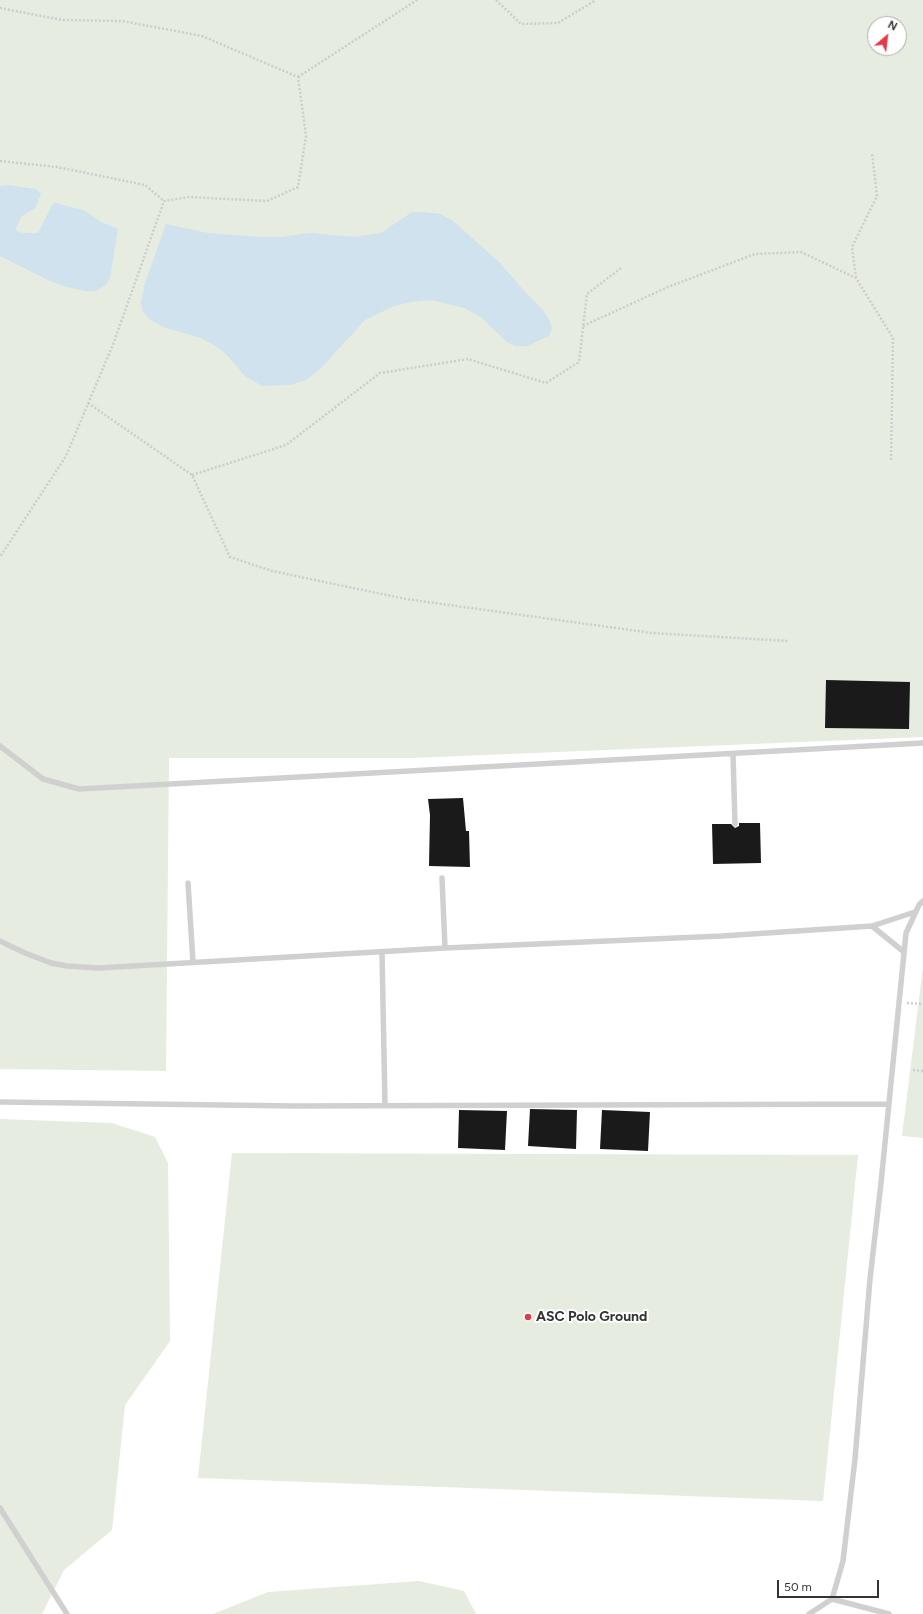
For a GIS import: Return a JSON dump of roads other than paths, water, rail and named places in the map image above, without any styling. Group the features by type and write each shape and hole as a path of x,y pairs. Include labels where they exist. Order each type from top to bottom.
{"lane":[{"path":"0,746 43,779 79,789 923,743"},
{"path":"733,754 735,824"},
{"path":"442,878 445,948"},
{"path":"188,882 193,962"},
{"path":"810,1614 832,1599 843,1562 855,1459 870,1279 906,933 915,912 923,901"},
{"path":"0,941 24,953 51,963 67,966 98,968 445,948 722,936 872,926 915,912"},
{"path":"872,926 904,952"},
{"path":"382,952 385,1105"},
{"path":"0,1102 385,1105 889,1104"},
{"path":"0,1508 67,1614"},
{"path":"832,1599 889,1614"}],"water":[{"path":"8,185 36,189 41,194 35,208 22,216 15,230 23,233 38,233 52,205 55,203 85,211 101,222 118,229 110,278 106,285 96,291 85,291 67,287 50,281 0,256 0,186"},
{"path":"412,212 440,214 453,221 499,262 542,309 550,321 552,328 549,336 527,346 515,346 507,342 482,318 464,308 432,300 411,302 394,306 365,320 321,368 306,380 290,385 262,386 245,376 226,354 216,346 201,338 163,327 149,319 142,310 141,302 145,283 166,224 208,233 261,237 281,237 310,233 355,237 381,233"}],"place":[{"name":"ASC Polo Ground","path":"528,1317"}]}
